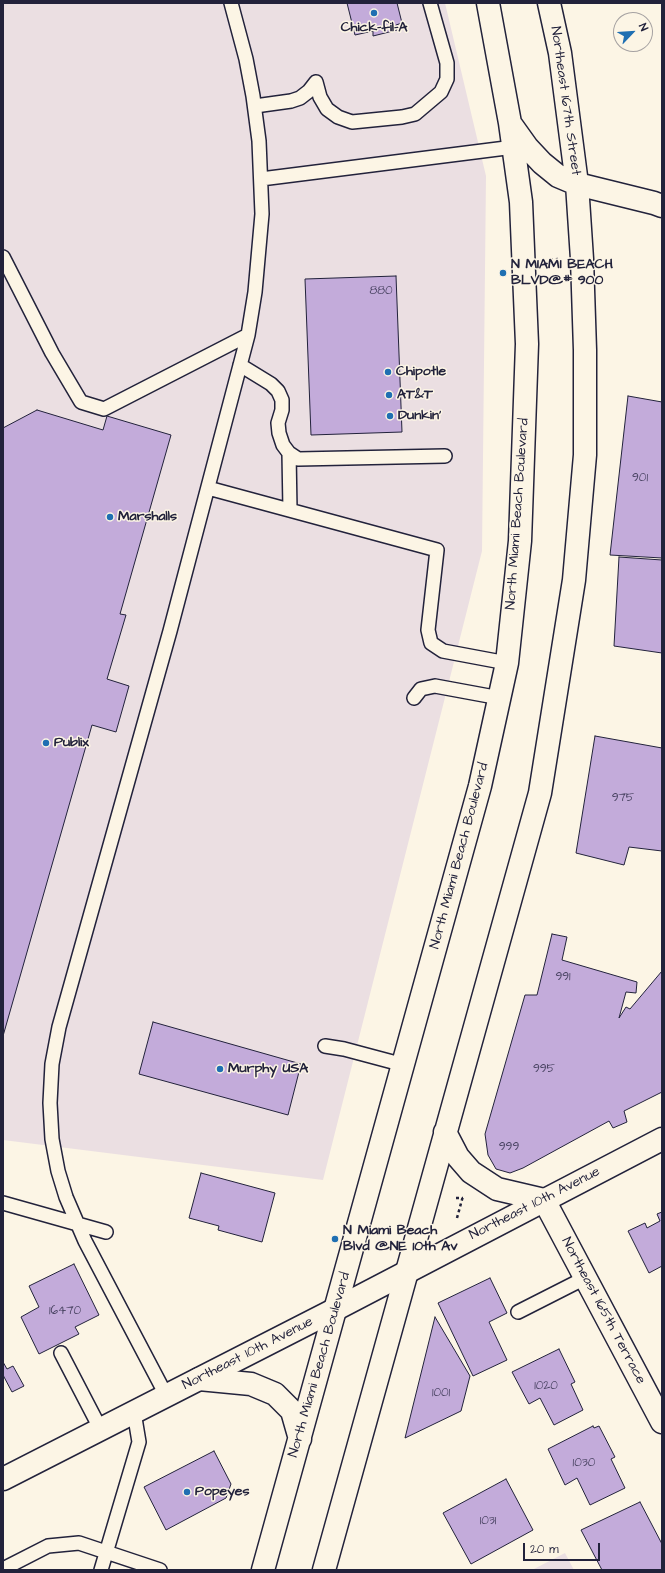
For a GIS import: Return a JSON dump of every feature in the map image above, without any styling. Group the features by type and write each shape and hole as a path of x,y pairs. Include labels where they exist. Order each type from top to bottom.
{"main road":[{"path":"324,1570 540,793 574,580 585,455 585,350 577,184 558,176 542,163 527,147 510,123 488,3"},
{"name":"Northeast 167th Street","path":"549,3 560,52 577,184 662,206"},
{"name":"North Miami Beach Boulevard","path":"262,1570 404,1065 480,786 507,663 520,541 527,344 521,202 510,123"},
{"path":"446,1132 458,1157 471,1172 497,1189 544,1200"},
{"name":"Northeast 10th Avenue","path":"3,1479 100,1428 336,1309 662,1139"},
{"name":"Northeast 165th Terrace","path":"544,1200 662,1422"},
{"path":"199,1379 251,1384 275,1394 292,1411 300,1439"}],"lane":[{"path":"166,1395 77,1223 58,1171 52,1139 50,1103 52,1064 59,1027 170,631 248,335 260,246 261,179 255,106 246,58 231,3"},
{"path":"255,106 291,101 300,98 309,91 316,82 320,97 327,109 338,117 352,122 402,117 415,114 441,92 446,79 447,63 430,3"},
{"path":"261,179 514,148"},
{"path":"3,258 52,353 81,402 104,409 248,335"},
{"path":"240,365 278,391 282,400 282,410 278,424 279,433 283,445 288,453 298,459 445,456"},
{"path":"288,453 290,510"},
{"path":"208,488 437,550 428,630 431,643 442,651 507,663"},
{"path":"414,698 421,689 435,686 500,698"},
{"path":"325,1046 344,1049 404,1065"},
{"path":"3,1203 106,1232"},
{"path":"518,1312 585,1278"},
{"path":"61,1353 100,1428"},
{"path":"101,1570 139,1442 134,1412"},
{"path":"3,1569 48,1546 80,1543 160,1570"}],"path":[{"path":"456,1220 464,1193"},
{"path":"456,1198 463,1198"}],"shaded area":[{"path":"3,3 445,3 486,176 482,551 323,1180 3,1140"},
{"path":"565,1553 574,1570 532,1570"}],"building":[{"name":"Chick-fil-A","path":"347,3 397,3 402,23 396,25 397,30 373,36 373,31 355,35"},
{"path":"396,276 402,432 311,435 305,279"},
{"path":"628,396 662,402 662,558 610,555"},
{"path":"37,410 103,430 107,416 171,435 120,614 126,615 107,679 129,686 116,732 92,725 3,1036 3,428"},
{"path":"619,557 662,560 662,653 614,646"},
{"path":"595,736 662,748 662,851 629,847 624,865 576,853"},
{"path":"552,934 567,937 562,960 637,982 636,993 626,992 619,1018 626,1007 630,1009 662,971 662,1092 624,1111 627,1122 613,1128 609,1121 523,1168 510,1173 496,1169 488,1155 485,1134 525,995 537,995"},
{"name":"Murphy USA","path":"153,1022 301,1064 288,1115 139,1074"},
{"path":"201,1173 275,1193 262,1242 218,1230 219,1226 189,1218"},
{"path":"662,1212 662,1266 649,1273 628,1231 645,1223 647,1228 660,1221 657,1214"},
{"path":"74,1264 99,1315 75,1327 79,1334 39,1354 21,1317 39,1307 29,1286"},
{"path":"490,1278 507,1313 489,1322 507,1360 473,1376 438,1303"},
{"path":"435,1317 470,1376 461,1411 405,1438"},
{"path":"559,1349 575,1382 571,1384 583,1410 554,1425 540,1398 529,1404 512,1372"},
{"path":"3,1362 7,1369 13,1366 24,1386 12,1392 3,1375"},
{"path":"593,1426 594,1428 599,1426 615,1457 611,1459 625,1488 590,1505 577,1478 565,1485 548,1449"},
{"name":"Popeyes","path":"214,1451 231,1484 226,1498 166,1530 144,1487"},
{"path":"506,1479 533,1530 471,1564 443,1513"},
{"path":"640,1502 662,1544 662,1570 602,1570 581,1530"}],"place":[{"name":"Chick-fil-A","path":"374,13"},
{"name":"N MIAMI BEACH BLVD@# 900","path":"503,273"},
{"name":"Chipotle","path":"388,372"},
{"name":"AT&T","path":"389,395"},
{"name":"Dunkin'","path":"390,416"},
{"name":"Marshalls","path":"110,517"},
{"name":"Publix","path":"46,743"},
{"name":"Murphy USA","path":"220,1069"},
{"name":"N Miami Beach Blvd @NE 10th Av","path":"335,1239"},
{"name":"Popeyes","path":"187,1492"}]}
